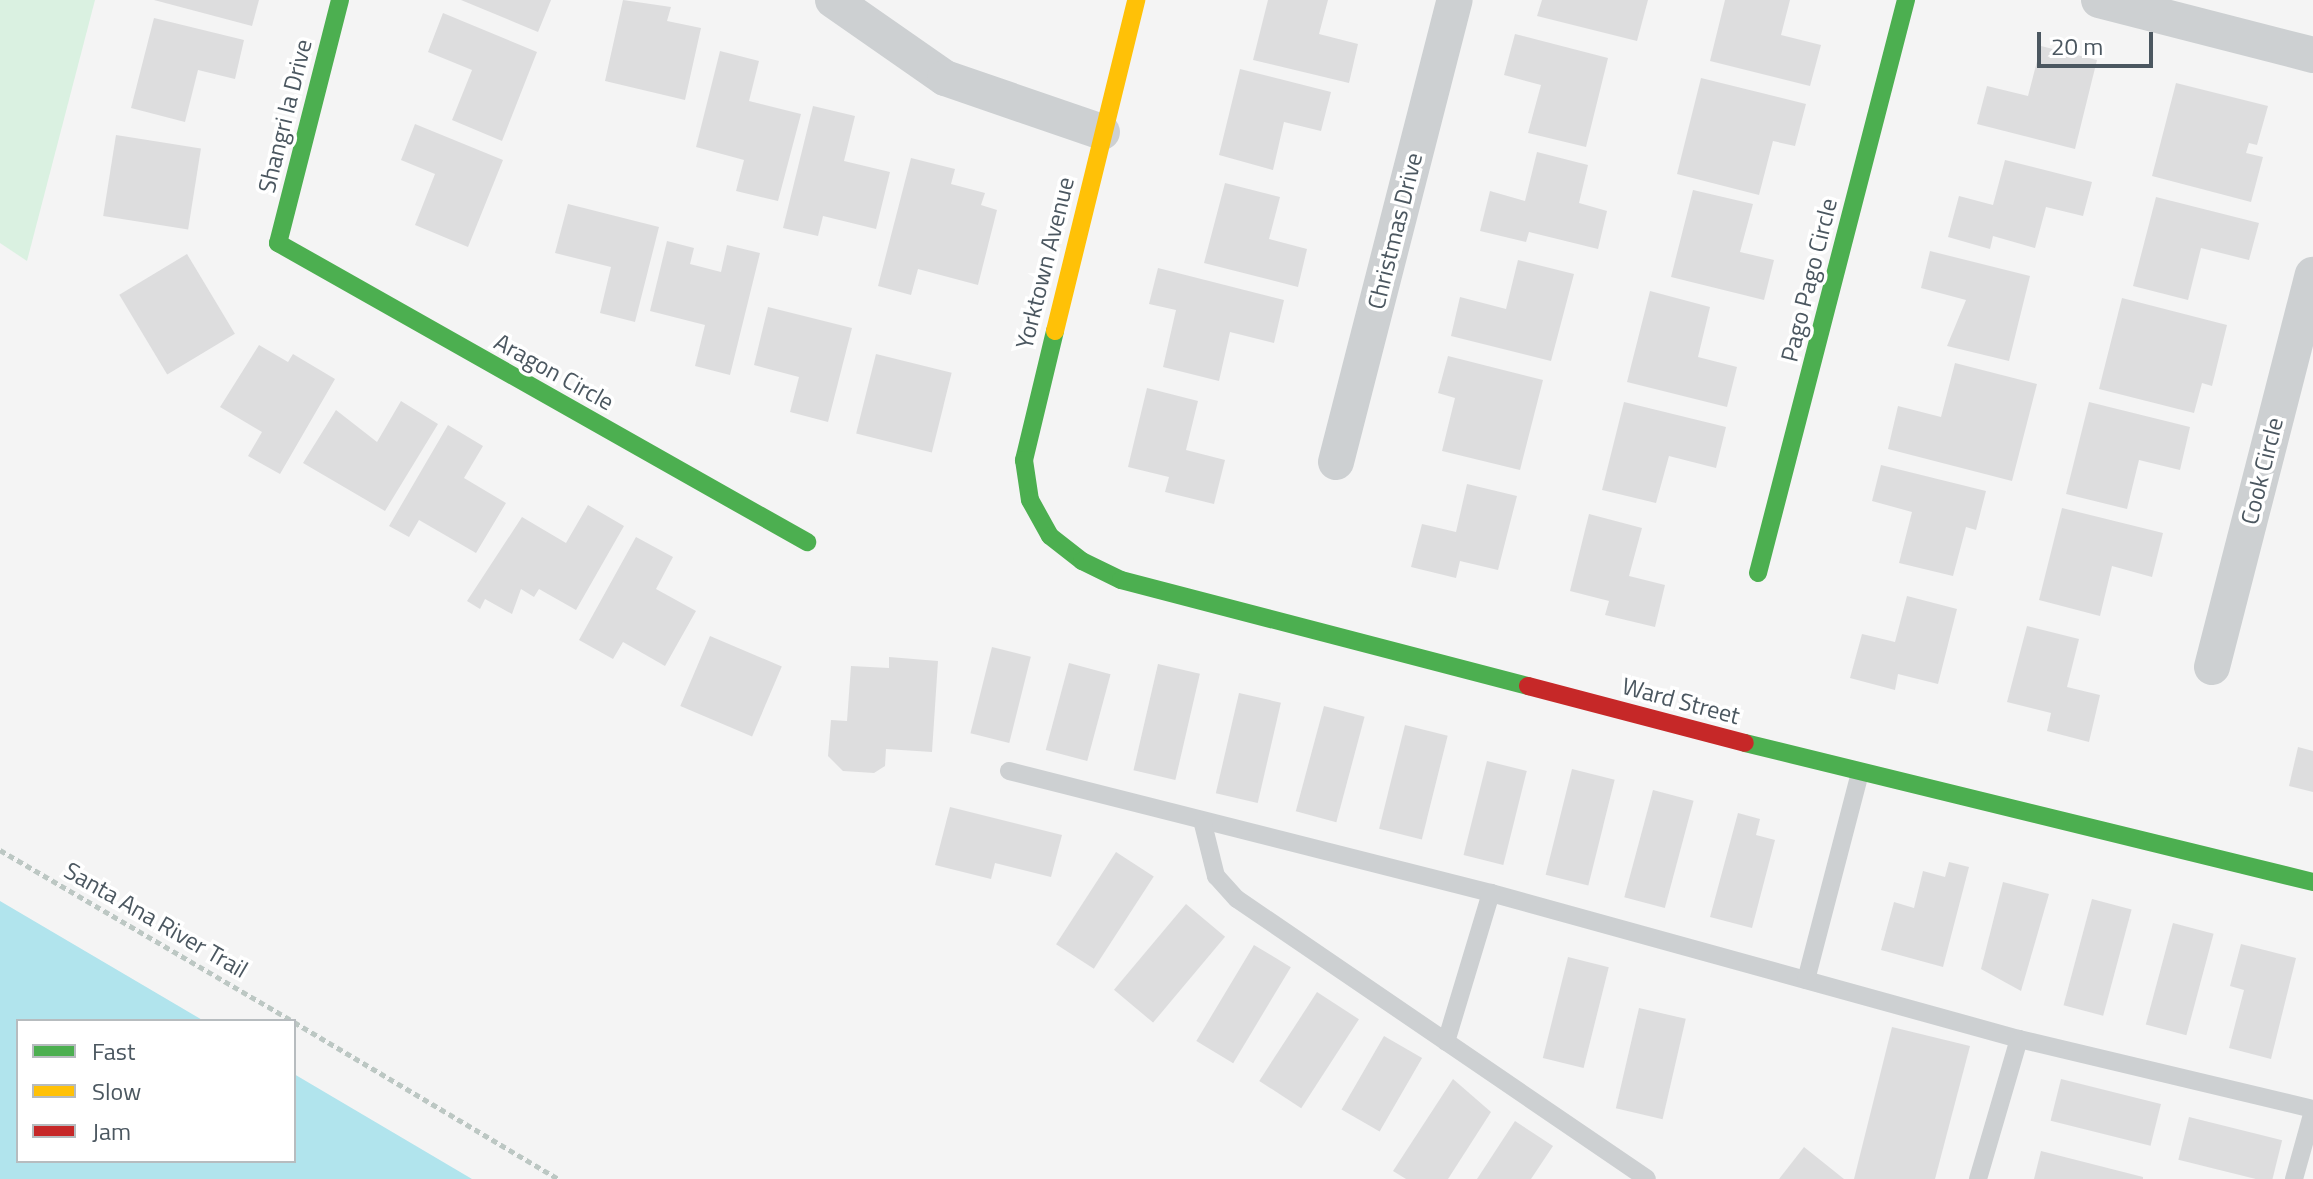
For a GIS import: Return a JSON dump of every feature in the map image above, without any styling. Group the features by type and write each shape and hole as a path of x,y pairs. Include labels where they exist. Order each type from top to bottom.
{"street":[{"name":"Shangri la Drive","path":"278,243 340,0"},
{"path":"833,0 945,78 1102,132"},
{"name":"Yorktown Avenue","path":"1050,536 1030,500 1024,460 1136,0"},
{"name":"Christmas Drive","path":"1336,462 1455,0"},
{"name":"Pago Pago Circle","path":"1758,573 1906,0"},
{"path":"2099,0 2313,55"},
{"name":"Aragon Circle","path":"278,243 807,542"},
{"name":"Cook Circle","path":"2212,667 2313,275"},
{"name":"Ward Street","path":"1050,536 1121,580 1860,773 2313,882"}],"lane":[{"path":"1009,771 1203,824 1491,893 2019,1039 2313,1110 2294,1179"},
{"path":"1806,980 1860,773"},
{"path":"1203,824 1216,876 1237,899 1647,1179"},
{"path":"1446,1042 1491,893"},
{"path":"1978,1179 2019,1039"}],"path":[{"name":"Santa Ana River Trail","path":"0,850 290,1019"},
{"name":"Santa Ana River Trail","path":"296,1023 558,1179"}],"green space":[{"path":"0,0 95,0 27,261 0,243"}],"water":[{"path":"0,901 201,1019 16,1019 16,1163 296,1163 296,1075 472,1179 0,1179"}],"building":[{"path":"154,0 259,0 252,26"},
{"path":"461,0 551,0 538,32"},
{"path":"623,0 671,7 667,21 701,28 685,100 605,81"},
{"path":"1268,0 1328,0 1319,34 1358,44 1349,83 1253,60"},
{"path":"1542,0 1648,0 1637,41 1537,16"},
{"path":"1725,0 1790,0 1781,35 1821,45 1810,86 1710,61"},
{"path":"443,13 537,52 502,141 452,120 472,70 428,52"},
{"path":"154,18 244,40 235,79 198,70 185,122 131,108"},
{"path":"1515,34 1608,58 1586,147 1528,133 1541,85 1504,75"},
{"path":"2041,46 2097,60 2075,149 1977,124 1987,86 2028,96"},
{"path":"720,51 759,61 749,101 801,114 778,201 736,191 744,160 696,147"},
{"path":"1240,69 1331,92 1321,131 1284,122 1273,170 1219,155"},
{"path":"1701,78 1806,104 1795,146 1773,141 1759,195 1677,174"},
{"path":"2176,83 2268,106 2257,145 2249,143 2246,153 2263,157 2251,202 2152,176"},
{"path":"813,106 855,116 844,161 890,172 876,229 823,216 818,236 783,228"},
{"path":"415,124 503,160 468,247 415,225 435,174 401,160"},
{"path":"116,135 201,148 188,229 103,216"},
{"path":"1537,152 1588,165 1579,203 1607,211 1598,249 1529,232 1526,242 1480,231 1490,191 1525,201"},
{"path":"911,158 955,169 951,184 985,193 981,205 997,210 978,285 918,269 911,295 878,286"},
{"path":"2005,160 2092,182 2083,216 2046,207 2035,248 1993,236 1990,249 1948,237 1959,196 1993,205"},
{"path":"1225,183 1280,197 1269,239 1307,249 1298,287 1204,263"},
{"path":"1693,190 1753,204 1740,252 1774,260 1764,300 1671,277"},
{"path":"2156,197 2259,223 2249,260 2201,248 2188,300 2133,286"},
{"path":"568,204 659,227 635,322 600,313 611,267 555,253"},
{"path":"667,241 694,248 690,264 721,272 727,245 760,253 730,375 695,366 705,325 650,311"},
{"path":"1930,251 2030,276 2009,361 1947,346 1966,300 1921,288"},
{"path":"187,254 235,334 167,374 119,295"},
{"path":"1518,260 1574,274 1551,361 1451,336 1460,297 1506,309"},
{"path":"1158,268 1284,300 1274,343 1230,332 1219,381 1163,367 1176,310 1149,304"},
{"path":"1650,291 1710,307 1698,357 1737,367 1727,407 1627,382"},
{"path":"2122,298 2227,325 2212,386 2202,383 2194,413 2099,389"},
{"path":"768,307 852,328 828,422 790,412 799,377 754,365"},
{"path":"259,345 288,362 293,354 335,379 280,474 248,456 262,432 220,407"},
{"path":"876,354 952,373 932,452 856,434"},
{"path":"1448,356 1543,380 1520,470 1442,451 1455,398 1438,393"},
{"path":"1955,363 2037,384 2012,481 1888,449 1898,406 1941,417"},
{"path":"1147,388 1198,401 1186,450 1225,460 1214,504 1165,492 1169,477 1128,467"},
{"path":"401,401 438,424 385,511 303,463 336,410 377,442"},
{"path":"1624,402 1726,427 1716,468 1669,456 1656,503 1602,490"},
{"path":"2089,402 2190,427 2180,470 2139,460 2127,509 2066,494"},
{"path":"448,425 483,446 464,478 506,503 476,553 419,520 409,537 389,526"},
{"path":"1881,465 1986,491 1976,530 1966,527 1953,576 1899,563 1912,512 1872,501"},
{"path":"1467,484 1517,496 1498,570 1460,561 1456,578 1411,567 1422,524 1456,532"},
{"path":"588,505 624,526 576,610 539,589 534,597 521,589 512,614 485,599 480,609 467,601 522,517 566,543"},
{"path":"2062,508 2163,533 2152,577 2112,566 2100,616 2039,600"},
{"path":"1589,514 1642,528 1629,576 1665,585 1655,627 1605,615 1609,601 1570,591"},
{"path":"636,537 673,557 656,589 696,611 665,666 623,642 613,659 579,640"},
{"path":"1907,596 1957,609 1938,684 1898,674 1895,690 1850,678 1862,634 1895,642"},
{"path":"2027,626 2079,639 2067,687 2100,695 2089,742 2047,731 2051,713 2007,702"},
{"path":"710,636 782,666 752,736 680,706"},
{"path":"992,647 1031,657 1009,743 970,733"},
{"path":"889,657 938,661 932,752 886,749 885,766 874,773 843,771 828,756 831,720 847,721 851,666 889,668"},
{"path":"1069,663 1111,674 1087,761 1046,750"},
{"path":"1158,664 1200,674 1175,780 1133,770"},
{"path":"1239,693 1281,703 1258,803 1216,793"},
{"path":"1324,706 1365,717 1336,822 1296,811"},
{"path":"1405,725 1448,736 1422,839 1379,829"},
{"path":"2298,747 2313,751 2313,792 2289,786"},
{"path":"1487,761 1527,771 1503,865 1464,855"},
{"path":"1572,769 1615,780 1588,885 1546,875"},
{"path":"1653,790 1694,801 1665,908 1624,897"},
{"path":"950,807 1062,835 1051,877 995,863 991,879 935,865"},
{"path":"1738,813 1760,819 1756,835 1775,840 1752,928 1710,917"},
{"path":"1116,852 1154,877 1094,969 1056,944"},
{"path":"1949,862 1969,867 1943,967 1881,950 1894,902 1914,908 1923,871 1945,877"},
{"path":"2003,882 2049,894 2021,991 1981,969"},
{"path":"2092,899 2132,910 2103,1016 2064,1005"},
{"path":"1186,904 1225,937 1153,1023 1114,990"},
{"path":"2173,923 2214,934 2186,1035 2146,1024"},
{"path":"2241,944 2296,958 2271,1059 2229,1048 2244,990 2230,986"},
{"path":"1254,945 1291,967 1233,1063 1196,1041"},
{"path":"1568,957 1609,967 1584,1068 1543,1058"},
{"path":"1317,992 1359,1019 1301,1108 1259,1081"},
{"path":"1639,1008 1686,1019 1663,1119 1616,1108"},
{"path":"1892,1027 1970,1046 1935,1179 1854,1179"},
{"path":"1384,1036 1422,1058 1380,1132 1342,1110"},
{"path":"1453,1079 1491,1112 1448,1179 1406,1179 1393,1171"},
{"path":"2061,1079 2161,1104 2151,1146 2051,1121"},
{"path":"2189,1117 2282,1140 2272,1179 2256,1179 2178,1160"},
{"path":"1515,1121 1553,1146 1531,1179 1477,1179"},
{"path":"1804,1147 1844,1179 1779,1179"},
{"path":"2041,1151 2143,1177 2143,1179 2034,1179"}],"traffic: fast":[{"path":"340,0 278,243 807,542"},
{"path":"1758,573 1906,0"},
{"path":"1055,331 1024,460 1030,500 1050,536 1082,561 1121,580 1528,686"},
{"path":"1745,743 2313,882"}],"traffic: slow":[{"path":"1055,331 1136,0"}],"traffic: jam":[{"path":"1528,686 1745,743"}]}
